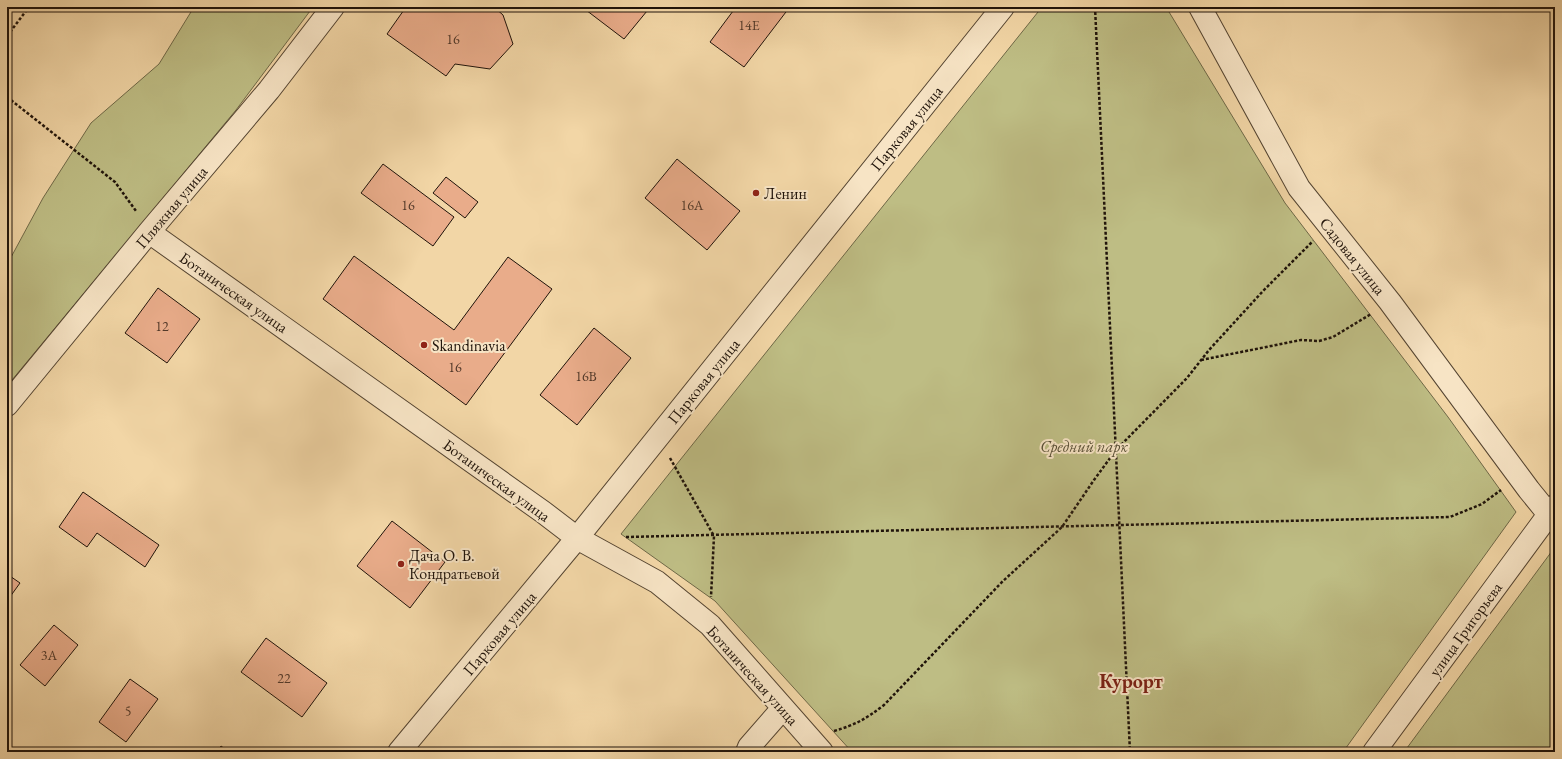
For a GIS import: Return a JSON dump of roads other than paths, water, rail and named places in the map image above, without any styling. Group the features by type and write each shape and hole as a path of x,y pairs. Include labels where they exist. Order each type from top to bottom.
{"street":[{"name":"Пляжная улица","path":"7,405 149,232 269,90 333,7"},
{"name":"Парковая улица","path":"399,752 578,538 1003,7"},
{"name":"Садовая улица","path":"1200,7 1299,188 1390,302 1524,483 1553,514"},
{"name":"Ботаническая улица","path":"149,232 578,538 657,582 710,625 816,745"},
{"name":"улица Григорьева","path":"1374,752 1553,514"},
{"path":"747,752 749,747 783,708"}],"place":[{"name":"Ленин","path":"756,193"},
{"name":"Skandinavia","path":"424,345"},
{"name":"Дача О. В. Кондратьевой","path":"401,564"}],"district":[{"name":"Курорт","path":"1131,681"}],"park label":[{"name":"Средний парк","path":"1084,446"}]}
